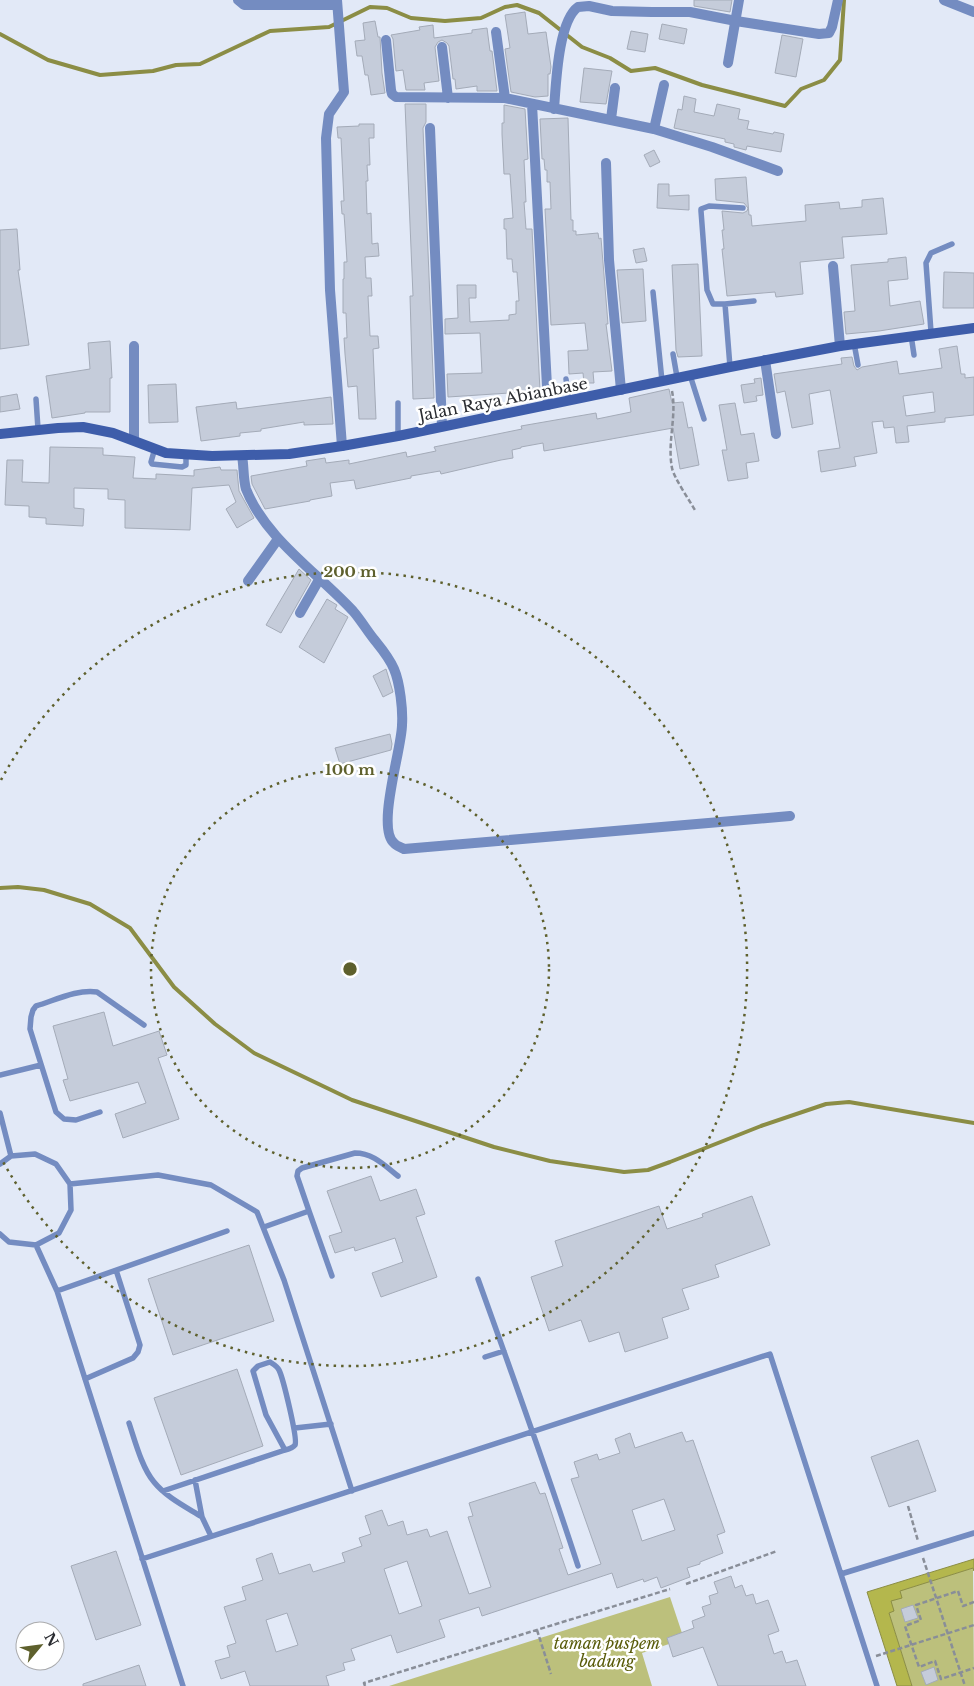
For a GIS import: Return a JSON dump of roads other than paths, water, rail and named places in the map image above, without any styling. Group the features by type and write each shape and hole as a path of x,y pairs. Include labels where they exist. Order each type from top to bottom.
{"main road":[{"name":"Jalan Raya Abianbase","path":"0,434 38,429 93,428 134,440 166,453 242,456 289,454 398,436 730,366 854,343 974,328"}],"street":[{"path":"238,0 244,5 337,5 344,92 329,114 326,138 330,290 342,446"},
{"path":"728,63 739,0"},
{"path":"554,109 561,42 574,10 578,8 589,6 612,11 690,12 736,22 825,34 829,33 832,27 838,0"},
{"path":"944,0 974,12"},
{"path":"496,32 505,98"},
{"path":"386,40 392,94 396,97 505,98 654,129 712,146 778,171"},
{"path":"442,47 448,98"},
{"path":"654,129 664,85"},
{"path":"611,120 615,88"},
{"path":"532,104 548,405"},
{"path":"430,128 442,426"},
{"path":"606,164 609,260 621,390"},
{"path":"833,266 840,346"},
{"path":"134,346 134,440"},
{"path":"765,360 776,434"},
{"path":"242,456 246,488 278,540 354,612 388,656 399,684 402,724 398,755 392,775 388,825 391,840 394,844 404,849 790,816"},
{"path":"248,581 278,540"},
{"path":"300,613 320,578"}],"lane":[{"path":"743,208 708,206 702,208 707,290 712,304 754,302"},
{"path":"931,332 926,264 931,253 952,244"},
{"path":"653,292 670,379"},
{"path":"725,304 730,366"},
{"path":"911,335 914,355"},
{"path":"854,343 858,365"},
{"path":"670,379 673,354"},
{"path":"690,375 704,419"},
{"path":"566,379 570,401"},
{"path":"36,399 38,429"},
{"path":"398,403 398,436"},
{"path":"155,448 152,464 182,467 186,465 186,455"},
{"path":"100,1112 76,1120 64,1119 56,1112 30,1029 33,1010 36,1006 77,992 89,990 97,992 144,1025"},
{"path":"0,1075 41,1065"},
{"path":"0,1112 11,1156"},
{"path":"332,1276 296,1176 302,1168 355,1153 364,1153 372,1156 398,1176"},
{"path":"0,1164 11,1156 35,1154 56,1164 70,1184 72,1210 59,1233 36,1245 9,1242 0,1234"},
{"path":"70,1184 158,1175 211,1185 257,1212 284,1280 352,1491"},
{"path":"264,1227 309,1211"},
{"path":"57,1291 227,1231"},
{"path":"36,1245 57,1291 183,1686"},
{"path":"85,1379 133,1358 139,1349 140,1345 116,1270"},
{"path":"478,1279 545,1466 578,1566"},
{"path":"485,1357 504,1351"},
{"path":"142,1559 770,1354 877,1686"},
{"path":"162,1491 285,1450 296,1444 295,1428 279,1370 270,1362 258,1366 253,1371 260,1400 266,1415 285,1450"},
{"path":"129,1424 148,1473 162,1491 202,1517"},
{"path":"295,1428 331,1424"},
{"path":"195,1480 202,1517 212,1536"},
{"path":"841,1574 974,1533"}],"waterway":[{"path":"0,34 48,60 100,75 153,71 176,65 200,64 270,31 329,27 370,7 387,8 411,18 445,21 481,18 505,7 517,5 539,13 582,47 610,58 631,71 655,68 702,85 785,106 801,89 824,80 840,60 844,0"},
{"path":"0,888 18,887 44,890 90,904 130,928 174,987 215,1024 254,1053 352,1100 494,1147 550,1161 624,1172 648,1170 761,1126 826,1104 849,1102 974,1123"}],"park label":[{"name":"taman puspem badung","path":"607,1652"}]}
